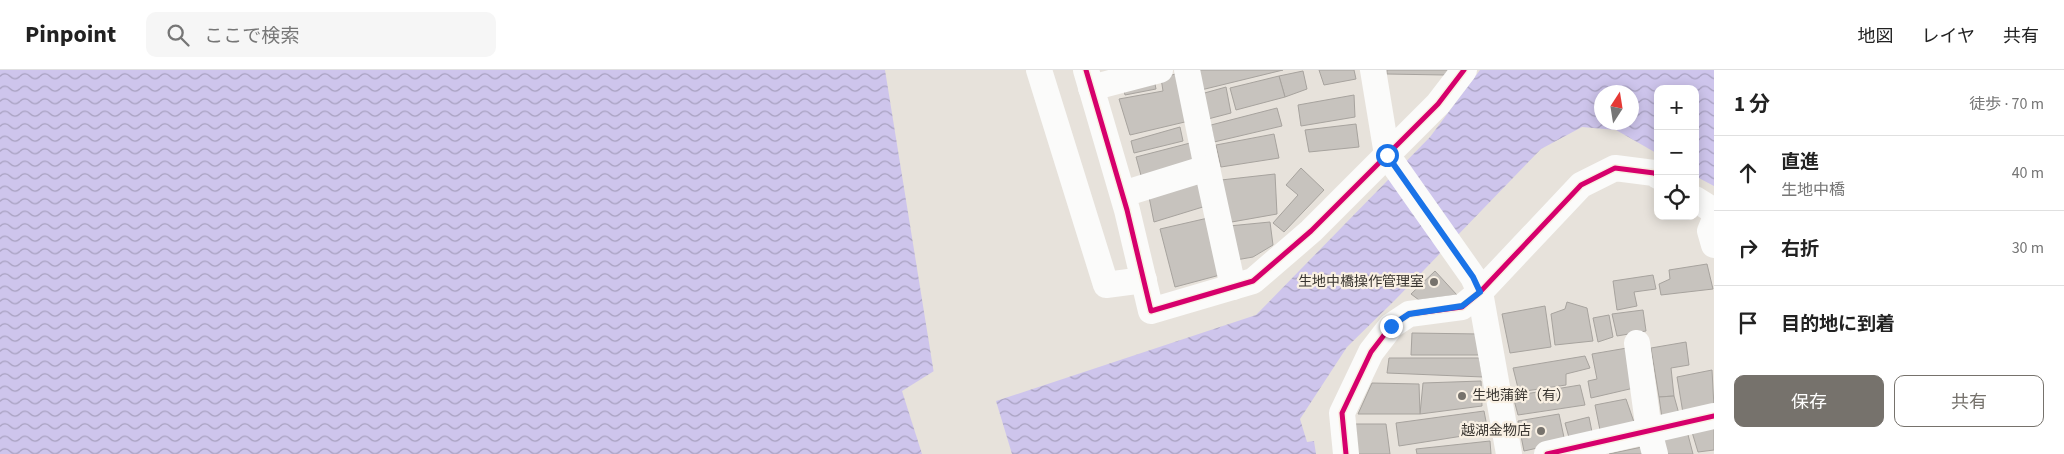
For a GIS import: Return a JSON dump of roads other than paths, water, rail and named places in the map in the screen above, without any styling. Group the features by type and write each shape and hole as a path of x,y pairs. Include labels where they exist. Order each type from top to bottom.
{"street":[{"path":"1039,70 1106,284 1144,280"},
{"path":"1160,70 1089,79 1123,194 1151,311 1253,281 1391,161 1464,70"},
{"path":"1186,70 1233,287"},
{"path":"1373,70 1391,161 1476,284 1509,454"},
{"path":"1123,194 1207,168"},
{"path":"1346,454 1342,413 1370,352 1391,326 1409,314 1462,306 1476,284 1581,185 1615,168 1654,175"},
{"path":"1699,202 1714,211"},
{"path":"1714,221 1710,231 1714,246"},
{"path":"1637,343 1652,442"},
{"path":"1546,454 1652,442 1714,416"}],"water":[{"path":"0,70 885,70 935,380 963,454 0,454"},
{"path":"1480,70 1714,70 1714,186 1699,178 1699,85 1654,85 1654,152 1616,130 1639,130 1639,85 1594,85 1594,128 1582,127 1541,149 1347,347 1300,419 1307,442 1314,441 1316,454 1012,454 996,401 1256,315 1430,137"}],"place":[{"name":"生地中橋操作管理室","path":"1434,282"},
{"name":"生地蒲鉾（有）","path":"1462,396"},
{"name":"越湖金物店","path":"1541,431"}]}
